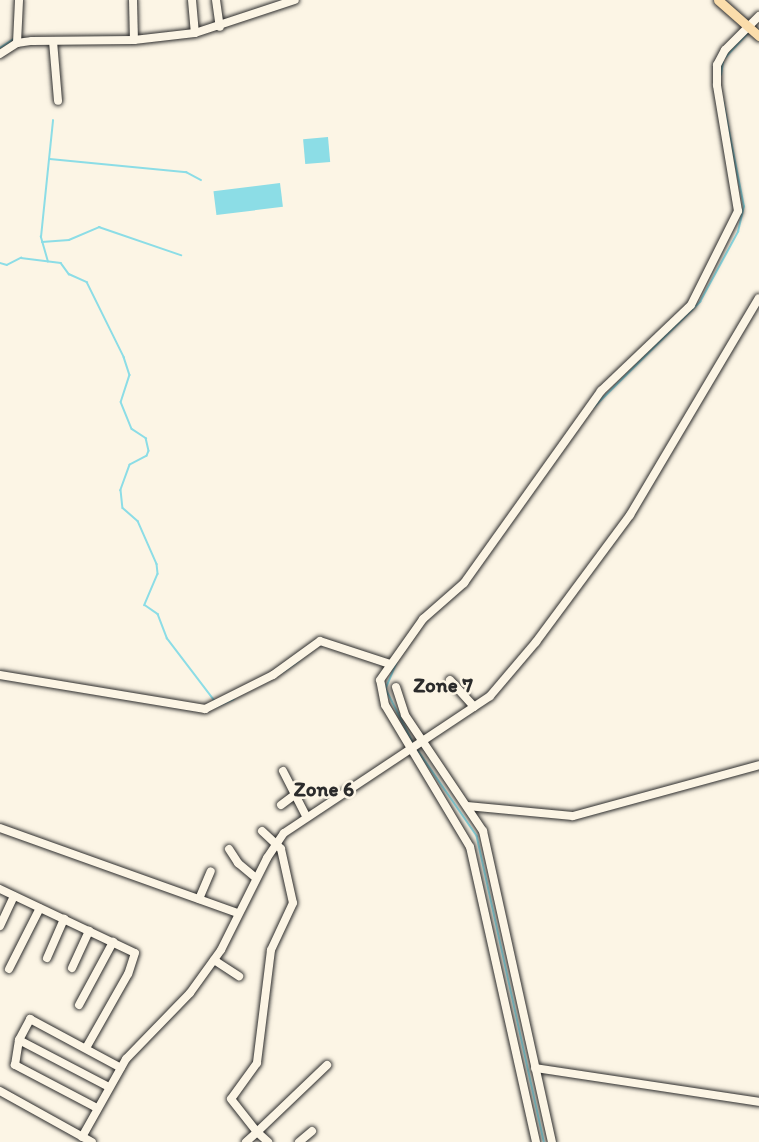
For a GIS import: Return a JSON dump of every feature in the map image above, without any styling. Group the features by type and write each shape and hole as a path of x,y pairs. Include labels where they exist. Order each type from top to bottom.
{"main road":[{"path":"718,0 759,36"}],"street":[{"path":"17,43 19,0"},
{"path":"133,0 134,39"},
{"path":"192,0 195,33"},
{"path":"216,0 220,27"},
{"path":"0,54 17,43 134,39 195,33 220,27 295,0"},
{"path":"552,1142 494,870 483,831 467,806 416,745 381,694 380,680 423,618 464,583 579,418 601,391 691,305 714,265 731,232 739,202 717,85 717,66 725,50 759,16"},
{"path":"53,41 58,101"},
{"path":"82,1137 109,1087 133,1050 190,993 214,960 276,842 306,816 500,687 630,514 759,298"},
{"path":"0,675 191,707 216,705 285,668 320,641 390,664"},
{"path":"450,680 474,706"},
{"path":"396,687 398,703 416,745 470,847 536,1142"},
{"path":"467,806 573,816 661,795 759,765"},
{"path":"283,771 293,796 306,816"},
{"path":"281,805 293,796"},
{"path":"0,828 238,913"},
{"path":"262,831 276,842 284,857 293,903 271,950 257,1063 231,1099 257,1132 268,1142"},
{"path":"229,849 238,864 256,878"},
{"path":"199,899 211,871"},
{"path":"0,889 135,952 134,958 86,1048"},
{"path":"0,926 14,896"},
{"path":"9,969 40,908"},
{"path":"47,958 64,919"},
{"path":"72,968 89,931"},
{"path":"79,1005 113,942"},
{"path":"214,960 239,976"},
{"path":"98,1108 15,1065 19,1040 30,1019 122,1068"},
{"path":"19,1040 109,1087"},
{"path":"246,1142 327,1065"},
{"path":"535,1068 759,1102"},
{"path":"0,1092 92,1142"},
{"path":"299,1142 312,1131"}],"water":[{"path":"328,137 330,162 305,164 303,139"},
{"path":"280,183 283,207 216,215 213,191"}],"waterway":[{"path":"725,58 748,33"},
{"path":"0,48 14,39"},
{"path":"721,75 723,62"},
{"path":"593,408 700,302 738,232 744,207 723,101"},
{"path":"48,262 41,237 53,121"},
{"path":"50,159 186,172 201,180"},
{"path":"42,242 69,240 99,227 181,255"},
{"path":"0,263 7,265 21,258 61,263 69,274 87,282 124,357 130,375 121,402 132,429 146,438 149,451 147,456 130,465 121,490 123,508 138,521 157,564 158,574 145,605 158,614 167,638 215,701"},
{"path":"283,672 299,661"},
{"path":"397,663 386,689 413,742"},
{"path":"206,711 234,699"},
{"path":"417,749 477,836 544,1142"}],"district":[{"name":"Zone 7","path":"443,685"},
{"name":"Zone 6","path":"324,789"}]}
